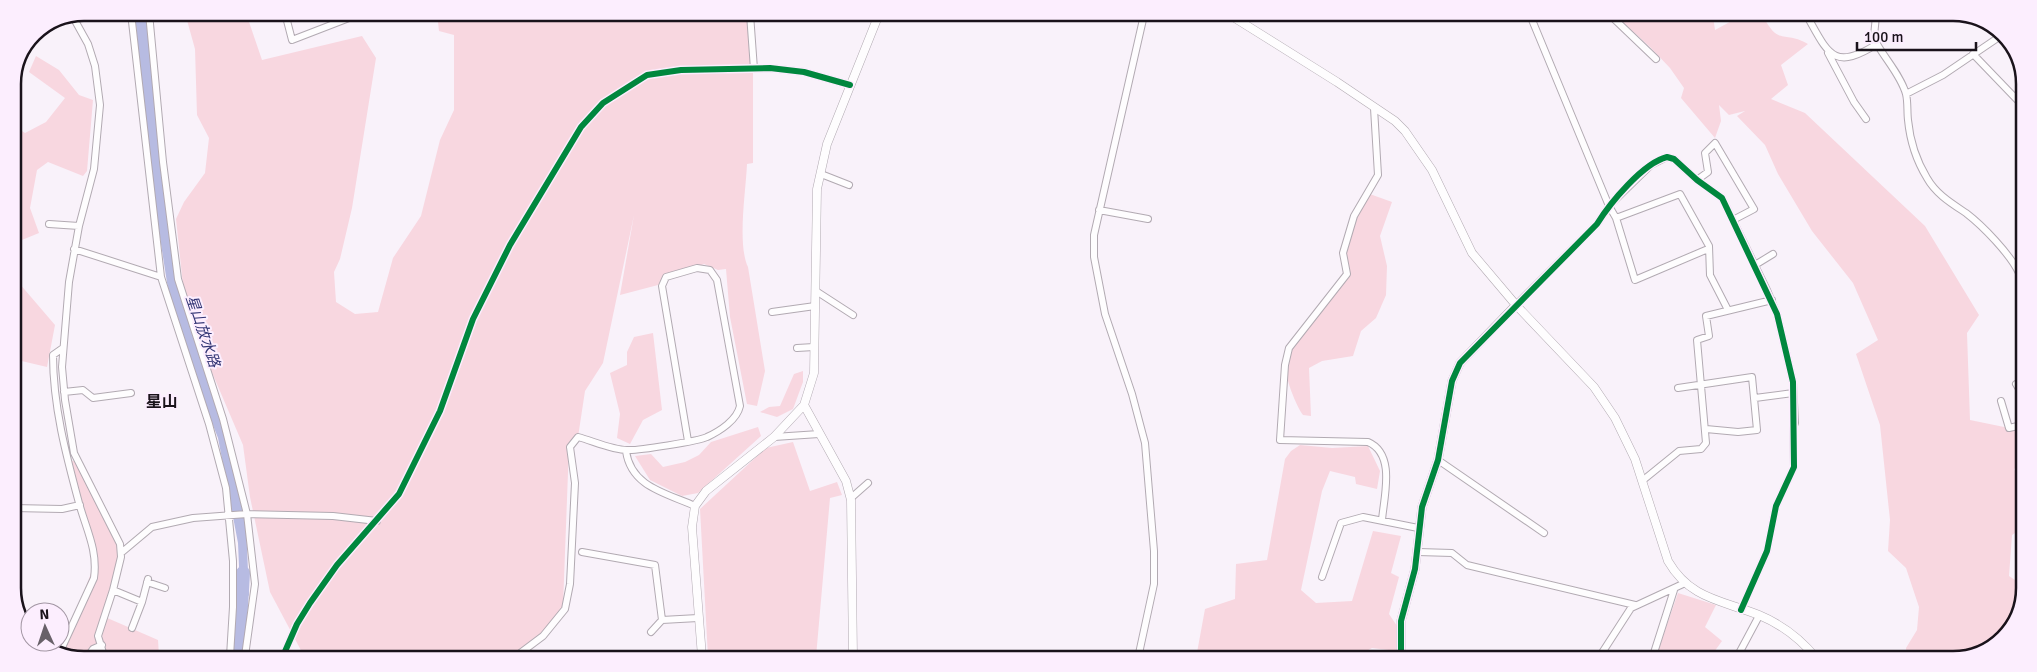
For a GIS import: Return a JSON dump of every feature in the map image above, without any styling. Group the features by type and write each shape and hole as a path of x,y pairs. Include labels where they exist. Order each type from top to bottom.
{"street":[{"path":"133,21 161,276 219,459 226,488 233,561 230,651"},
{"path":"150,21 164,172 178,279 223,419 247,514 254,584 246,651"},
{"path":"287,21 292,40 341,21"},
{"path":"751,21 754,69"},
{"path":"701,651 692,527 695,506 706,491 774,437 804,405 813,381 816,291 815,210 821,174 827,144 876,21"},
{"path":"1140,651 1154,584 1148,467 1145,443 1132,394 1105,314 1094,257 1094,235 1143,21"},
{"path":"1239,21 1395,121 1415,144 1432,170 1472,252 1516,304 1594,388 1626,437 1668,560 1684,583 1706,597 1759,616 1792,632 1810,651"},
{"path":"1533,21 1609,206 1616,218 1635,280 1708,249"},
{"path":"1615,21 1656,59"},
{"path":"1810,21 1854,102 1866,119"},
{"path":"1876,21 1874,36 1877,44 1906,94 1909,136 1917,161 1928,180 1943,198 1968,215 1996,243 2016,268"},
{"path":"76,22 88,44 95,66 100,105 94,169 78,226 69,282 63,348 64,392 74,453 117,537 121,553 112,590 100,625 98,636 103,651"},
{"path":"1906,94 1943,75 1996,39"},
{"path":"1828,51 1838,57 1850,58 1877,44"},
{"path":"1973,54 2016,99"},
{"path":"286,651 297,624 337,565 399,494 440,411 473,319 510,245 581,127 603,103 647,75 681,70 754,69 804,72 850,85"},
{"path":"1374,108 1378,175 1367,197 1354,216 1343,253 1347,274 1289,348 1284,365 1280,440 1368,442 1375,445 1386,464 1382,520"},
{"path":"1697,180 1708,172 1705,153 1715,143 1754,209 1733,220"},
{"path":"1401,651 1401,621 1418,552 1418,528 1422,507 1438,460 1452,381 1460,363 1516,304 1597,224 1609,206 1651,165 1661,158 1667,157 1674,159 1697,180 1722,198 1772,300 1779,320 1793,382 1794,467 1776,506 1767,551 1741,610"},
{"path":"821,174 848,185"},
{"path":"1616,218 1680,194 1709,246 1710,275 1728,310"},
{"path":"1099,210 1148,219"},
{"path":"49,224 78,226"},
{"path":"74,249 161,276"},
{"path":"1755,265 1774,254"},
{"path":"523,651 543,636 565,609 570,584 575,483 570,447 578,437 626,451 688,441 706,438 730,423 739,412 740,406 717,280 710,270 697,268 666,277 662,286 688,441"},
{"path":"816,291 853,314"},
{"path":"1642,481 1680,451 1701,449 1706,442 1697,340 1709,336 1706,316 1772,300"},
{"path":"772,312 815,306"},
{"path":"797,348 814,347"},
{"path":"62,647 95,571 96,555 80,506 65,449 53,376 53,355 63,348"},
{"path":"1678,388 1752,377 1757,430 1738,432 1706,429"},
{"path":"64,392 84,390 93,398 131,393"},
{"path":"1755,398 1793,393"},
{"path":"2001,401 2010,428 2016,426"},
{"path":"804,405 846,481 851,498 853,651"},
{"path":"774,437 819,434"},
{"path":"626,451 628,464 639,480 695,506"},
{"path":"1438,460 1544,533"},
{"path":"851,498 868,483"},
{"path":"21,508 62,509 80,506"},
{"path":"121,553 152,527 161,523 247,514 333,516 377,521"},
{"path":"1322,577 1341,523 1363,517 1418,528"},
{"path":"582,552 656,565 662,620"},
{"path":"1418,552 1452,553 1467,565 1635,605"},
{"path":"132,628 142,602 147,580 165,588"},
{"path":"1603,651 1624,618 1635,605 1674,590 1684,583"},
{"path":"112,590 142,602"},
{"path":"1655,651 1674,590"},
{"path":"1740,651 1759,616"},
{"path":"651,632 662,620 698,618"},
{"path":"92,651 102,645"}],"shaded area":[{"path":"187,21 249,21 262,60 362,36 376,58 352,208 340,259 334,272 336,302 355,314 378,312 393,258 421,216 440,140 454,110 454,35 439,31 438,21 751,21 753,48 753,163 747,164 743,245 765,371 757,406 747,404 730,317 726,269 718,270 704,264 662,280 658,285 620,295 634,215 603,363 585,391 578,437 569,446 563,606 548,630 520,651 301,651 270,592 250,497 243,445 196,335 183,285 176,219 184,202 205,173 209,138 197,115 195,49"},
{"path":"1621,21 1714,21 1715,30 1732,21 1766,21 1778,35 1800,40 1808,44 1781,65 1788,85 1771,99 1805,113 1925,226 1979,315 1967,333 1970,420 2009,428 2016,426 2016,468 2014,469 2016,473 2016,532 2012,535 2009,576 2016,581 2014,604 2005,623 1991,638 1981,644 1965,650 1906,651 1906,648 1917,630 1919,607 1906,568 1888,551 1890,520 1880,425 1856,354 1878,340 1853,283 1812,231 1778,174 1765,145 1737,116 1745,111 1729,115 1719,105 1721,121 1715,138 1681,98 1684,88 1670,68"},
{"path":"36,56 59,70 79,95 93,100 87,171 83,176 48,162 37,170 30,208 39,233 21,240 21,130 25,133 46,122 65,98 29,72"},
{"path":"1367,193 1392,202 1380,236 1387,266 1386,295 1376,318 1361,331 1353,356 1322,361 1309,368 1311,416 1303,415 1294,398 1287,377 1285,365 1287,357 1301,333 1347,274 1345,250 1348,231"},
{"path":"21,285 55,325 47,367 21,361"},
{"path":"653,333 662,410 643,420 630,444 617,438 620,414 610,373 627,365 627,352 634,337"},
{"path":"803,371 803,382 793,409 777,417 760,412 769,407 780,406 794,374"},
{"path":"758,427 761,436 698,493 682,496 650,480 635,456 651,454 663,467 685,462 699,455 711,442"},
{"path":"793,442 810,491 837,482 842,495 830,498 817,651 708,651 700,509 766,448"},
{"path":"1300,445 1332,448 1368,446 1380,471 1377,489 1356,484 1355,477 1330,471 1322,491 1301,590 1316,603 1352,601 1373,531 1401,536 1391,573 1399,577 1389,614 1397,626 1397,651 1372,648 1367,651 1197,651 1205,609 1235,599 1236,564 1267,560 1285,459 1291,451"},
{"path":"68,460 78,462 117,537 121,557 105,617 158,640 159,651 104,651 102,632 99,647 96,651 70,649 70,629 93,568 94,550"},
{"path":"1678,593 1716,605 1705,627 1722,641 1715,651 1658,651"}],"water":[{"path":"136,21 148,21 175,277 222,422 238,485 246,523 249,596 240,589 238,543 218,438 189,364 168,289 147,154"}],"waterway":[{"name":"星山放水路","path":"238,651 243,573"}],"cycle path":[{"path":"285,651 297,624 337,565 399,494 440,411 473,319 510,245 581,127 603,103 647,75 681,70 770,68 804,72 850,85"},
{"path":"1401,651 1401,621 1415,569 1422,507 1438,460 1452,381 1460,363 1597,224 1610,206 1638,175 1648,167 1667,157 1674,159 1697,180 1722,198 1777,314 1793,382 1794,467 1776,506 1767,551 1741,610"}],"district":[{"name":"星山","path":"162,401"}]}
